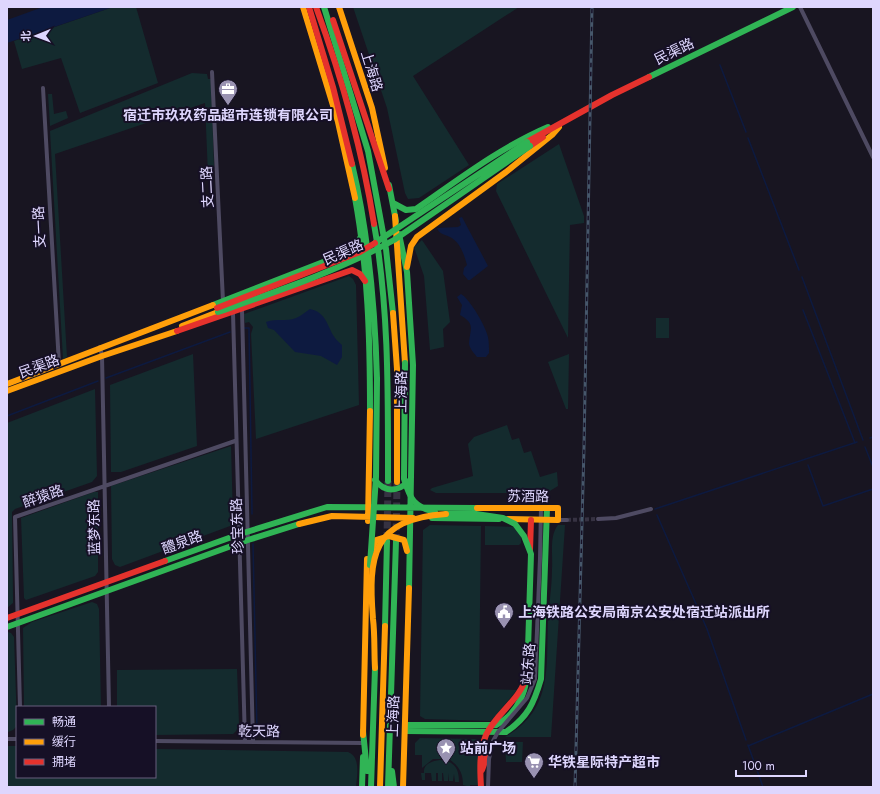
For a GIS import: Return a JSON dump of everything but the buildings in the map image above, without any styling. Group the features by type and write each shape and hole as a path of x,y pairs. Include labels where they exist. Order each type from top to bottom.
{"main road":[{"name":"上海路","path":"303,7 341,133 360,228 366,282 371,365 369,518 362,787"},
{"path":"309,7 349,147 365,223 374,303 378,439 370,551 375,668 371,787"},
{"name":"上海路","path":"316,7 339,74 359,147 369,197 379,264 386,348 388,481"},
{"name":"上海路","path":"326,7 368,152 386,249 392,291 397,369 397,482"},
{"path":"326,7 333,18 389,189"},
{"name":"上海路","path":"339,7 372,108 407,272 413,365 412,507 403,787"},
{"name":"民渠路","path":"7,391 102,356 360,252 393,233 567,120 682,60 793,7"},
{"path":"393,203 401,210 408,212 416,209 466,174 529,135 559,125"},
{"path":"407,272 411,246 416,237 506,172 552,135 559,125"},
{"path":"395,216 405,363 403,476 409,493 416,503 426,511 472,514"},
{"name":"民渠路","path":"7,384 351,251 360,244 360,228"},
{"name":"民渠路","path":"102,356 242,310 352,270 360,274 366,282"},
{"name":"民渠路","path":"100,347 218,310"},
{"path":"370,443 375,479 382,488 396,490 404,486 409,481 412,441"},
{"name":"醴泉路","path":"7,618 248,531 307,512 327,507 369,506"},
{"name":"苏酒路","path":"369,506 558,508 558,520 369,518"},
{"name":"站东路","path":"405,728 502,733 516,725 534,703 541,679 544,508"},
{"path":"371,583 372,565 376,553 385,538 397,527 409,520 427,515 487,514 511,521 522,532 528,541 531,554 528,674 523,688 491,727 486,736 482,752 480,786"},
{"name":"醴泉路","path":"7,627 239,543 308,521 324,518 369,518"},
{"path":"518,520 528,529 531,535"},
{"name":"站东路","path":"405,728 496,725 505,720 524,696 527,681 531,520"},
{"path":"366,601 372,546 374,542 381,537 392,535 404,540 407,545 408,603"},
{"name":"上海路","path":"380,787 387,541"},
{"name":"上海路","path":"388,787 396,541"},
{"path":"364,731 367,787"},
{"path":"389,744 394,787"},
{"path":"480,786 483,765 490,748"}],"street":[{"path":"800,7 873,157"},
{"name":"支二路","path":"212,72 224,300"},
{"name":"支一路","path":"43,88 59,364"},
{"name":"珍宝东路","path":"242,310 253,742"},
{"name":"珍宝东路","path":"233,313 235,441 240,534 239,543 245,742"},
{"name":"蓝梦东路","path":"100,347 102,356 109,706"},
{"name":"醉猿路","path":"20,706 14,517 235,441"},
{"path":"598,520 622,517 651,509"},
{"path":"488,787 490,748 498,732 527,698 535,679 540,558 544,520"},
{"path":"558,520 567,520"},
{"name":"乾天路","path":"156,741 363,743"}],"green space":[{"path":"113,7 136,7 158,83 80,113 61,58 22,69 14,41"},
{"path":"353,7 519,7 413,76 469,165 419,198 408,199 405,193 387,108"},
{"path":"192,73 207,74 208,79 211,79 214,168 211,170 212,174 208,175 205,103 55,154 67,357 63,359 50,131"},
{"path":"48,94 52,94 54,114 66,111 68,118 50,126"},
{"path":"559,144 584,216 584,223 570,225 568,338 496,191 497,184"},
{"path":"422,240 443,271 450,322 443,329 444,347 430,350 424,276 414,247"},
{"path":"349,276 353,279 356,285 359,405 256,439 251,334 253,327 249,322 245,323 244,314"},
{"path":"656,318 669,318 669,338 656,338"},
{"path":"193,354 197,446 121,472 111,472 110,385"},
{"path":"569,354 568,409 566,409 548,362"},
{"path":"95,389 97,476 92,482 15,509 12,512 13,603 7,608 7,423"},
{"path":"507,425 512,440 519,438 524,453 531,451 540,477 557,472 558,486 548,492 541,493 436,493 430,490 432,488 473,476 468,444 474,437"},
{"path":"231,446 233,523 230,526 120,567 115,565 112,559 111,486"},
{"path":"94,492 98,492 98,572 95,576 26,600 24,598 21,518"},
{"path":"430,525 481,526 479,689 517,690 491,721 425,719 420,716 423,530"},
{"path":"558,525 565,525 551,737 505,737 521,726 532,714 539,701 544,686 552,575 552,540 555,529"},
{"path":"485,526 521,527 521,543 519,545 485,545"},
{"path":"92,602 97,604 99,609 101,706 24,706 23,628 32,622"},
{"path":"8,632 14,637 16,706 16,727 8,732"},
{"path":"237,669 239,724 236,731 233,734 156,735 156,706 117,706 117,670"},
{"path":"420,738 478,739 478,785 470,785 470,787 463,785 461,773 458,767 449,759 448,751 447,759 433,759 422,768 422,755 415,755 415,743"},
{"path":"523,742 522,762 506,762 505,743"},
{"path":"7,746 16,746 16,778 156,778 156,749 348,752 352,754 357,762 356,787 7,787"},
{"path":"440,760 449,762 455,766 458,773 459,782 455,782 454,774 453,781 449,781 449,773 448,781 444,781 443,773 442,781 438,781 438,773 436,773 436,781 432,781 431,773 425,773 425,780 422,780 421,773 424,773 425,767 431,762"}],"water":[{"path":"43,7 113,7 7,43 7,20"},
{"path":"462,217 488,266 470,280 468,280 463,274 464,268 467,265 459,245 450,237 440,233 437,228 458,227 461,225 459,218"},
{"path":"461,294 469,301 487,332 489,353 486,357 477,357 470,347 471,327 468,321 460,315 462,305 457,297"},
{"path":"310,309 322,316 336,339 342,345 342,357 337,365 321,356 295,352 274,330 268,328 266,322 296,318"}],"waterway":[{"path":"720,65 746,132"},
{"path":"748,138 799,270"},
{"path":"802,277 863,440"},
{"path":"803,310 855,443"},
{"path":"244,328 249,328 252,514"},
{"path":"106,378 230,332"},
{"path":"7,416 98,381"},
{"path":"655,509 857,442"},
{"path":"865,447 873,467"},
{"path":"808,465 823,506 873,489"},
{"path":"657,515 707,629 746,740"},
{"path":"253,544 257,732"},
{"path":"748,746 873,694"},
{"path":"748,745 763,787"}],"tunnel":[{"path":"387,539 388,481"},
{"path":"396,541 397,483"},
{"path":"567,520 598,519"}],"railway":[{"path":"575,787 584,447 592,7"}],"traffic: fast":[{"path":"324,7 368,151 386,249 393,313"},
{"path":"649,77 793,7"},
{"path":"393,203 406,210 416,209 513,144 548,127"},
{"path":"375,243 527,142"},
{"path":"218,312 330,271 394,240 530,146"},
{"path":"352,164 367,244 373,298 377,379"},
{"path":"389,185 396,221"},
{"path":"355,198 363,251 367,304 370,411"},
{"path":"374,224 383,288 387,352 388,481"},
{"path":"399,234 407,272 413,365 409,588"},
{"path":"213,305 349,252 357,247 360,238"},
{"path":"405,363 404,479 408,492 414,501 422,508 435,512"},
{"path":"370,565 376,477 377,379"},
{"path":"375,480 383,487 392,490 405,485 409,481"},
{"path":"165,561 240,534 327,507 477,508"},
{"path":"405,731 506,732 520,721 529,709 536,695 541,679 547,508"},
{"path":"446,514 476,514 503,518 515,524 524,536 531,554 528,649"},
{"path":"432,518 499,519"},
{"path":"7,627 248,540 299,524"},
{"path":"385,626 387,541"},
{"path":"388,787 396,541"},
{"path":"371,787 375,668"},
{"path":"405,725 496,725 503,721 518,705 524,692 527,677"},
{"path":"363,731 367,771"},
{"path":"362,787 363,757"},
{"path":"392,771 394,787"}],"traffic: slow":[{"path":"303,7 338,122 355,198"},
{"path":"339,7 372,108 385,168"},
{"path":"407,267 411,246 417,237 506,172 552,135 559,127"},
{"path":"395,216 405,363"},
{"path":"7,384 213,305"},
{"path":"182,326 218,312"},
{"path":"393,313 397,369 397,482"},
{"path":"7,391 102,356 177,331"},
{"path":"368,521 370,411"},
{"path":"477,508 558,508 558,520 508,519"},
{"path":"375,668 372,577 374,559 380,545 389,533 403,524 421,517 446,514"},
{"path":"299,524 332,516 413,518"},
{"path":"372,549 376,540 389,536 404,540 407,551"},
{"path":"363,735 367,559"},
{"path":"403,787 409,588"},
{"path":"380,787 385,626"}],"traffic: jam":[{"path":"309,7 333,87 352,164"},
{"path":"316,7 343,87 364,168 374,224"},
{"path":"333,20 389,189"},
{"path":"527,142 612,95 649,77"},
{"path":"530,146 543,137"},
{"path":"217,308 360,252 375,243"},
{"path":"177,331 352,270 360,274 365,281"},
{"path":"530,550 531,520"},
{"path":"7,618 165,561"},
{"path":"481,787 480,761 486,735 490,727 520,691 524,683 528,668 528,649"},
{"path":"482,770 490,748"}],"place":[{"name":"宿迁市玖玖药品超市连锁有限公司","path":"228,106"},
{"name":"上海铁路公安局南京公安处宿迁站派出所","path":"504,629"},
{"name":"站前广场","path":"446,765"},
{"name":"华铁星际特产超市","path":"534,779"}]}
